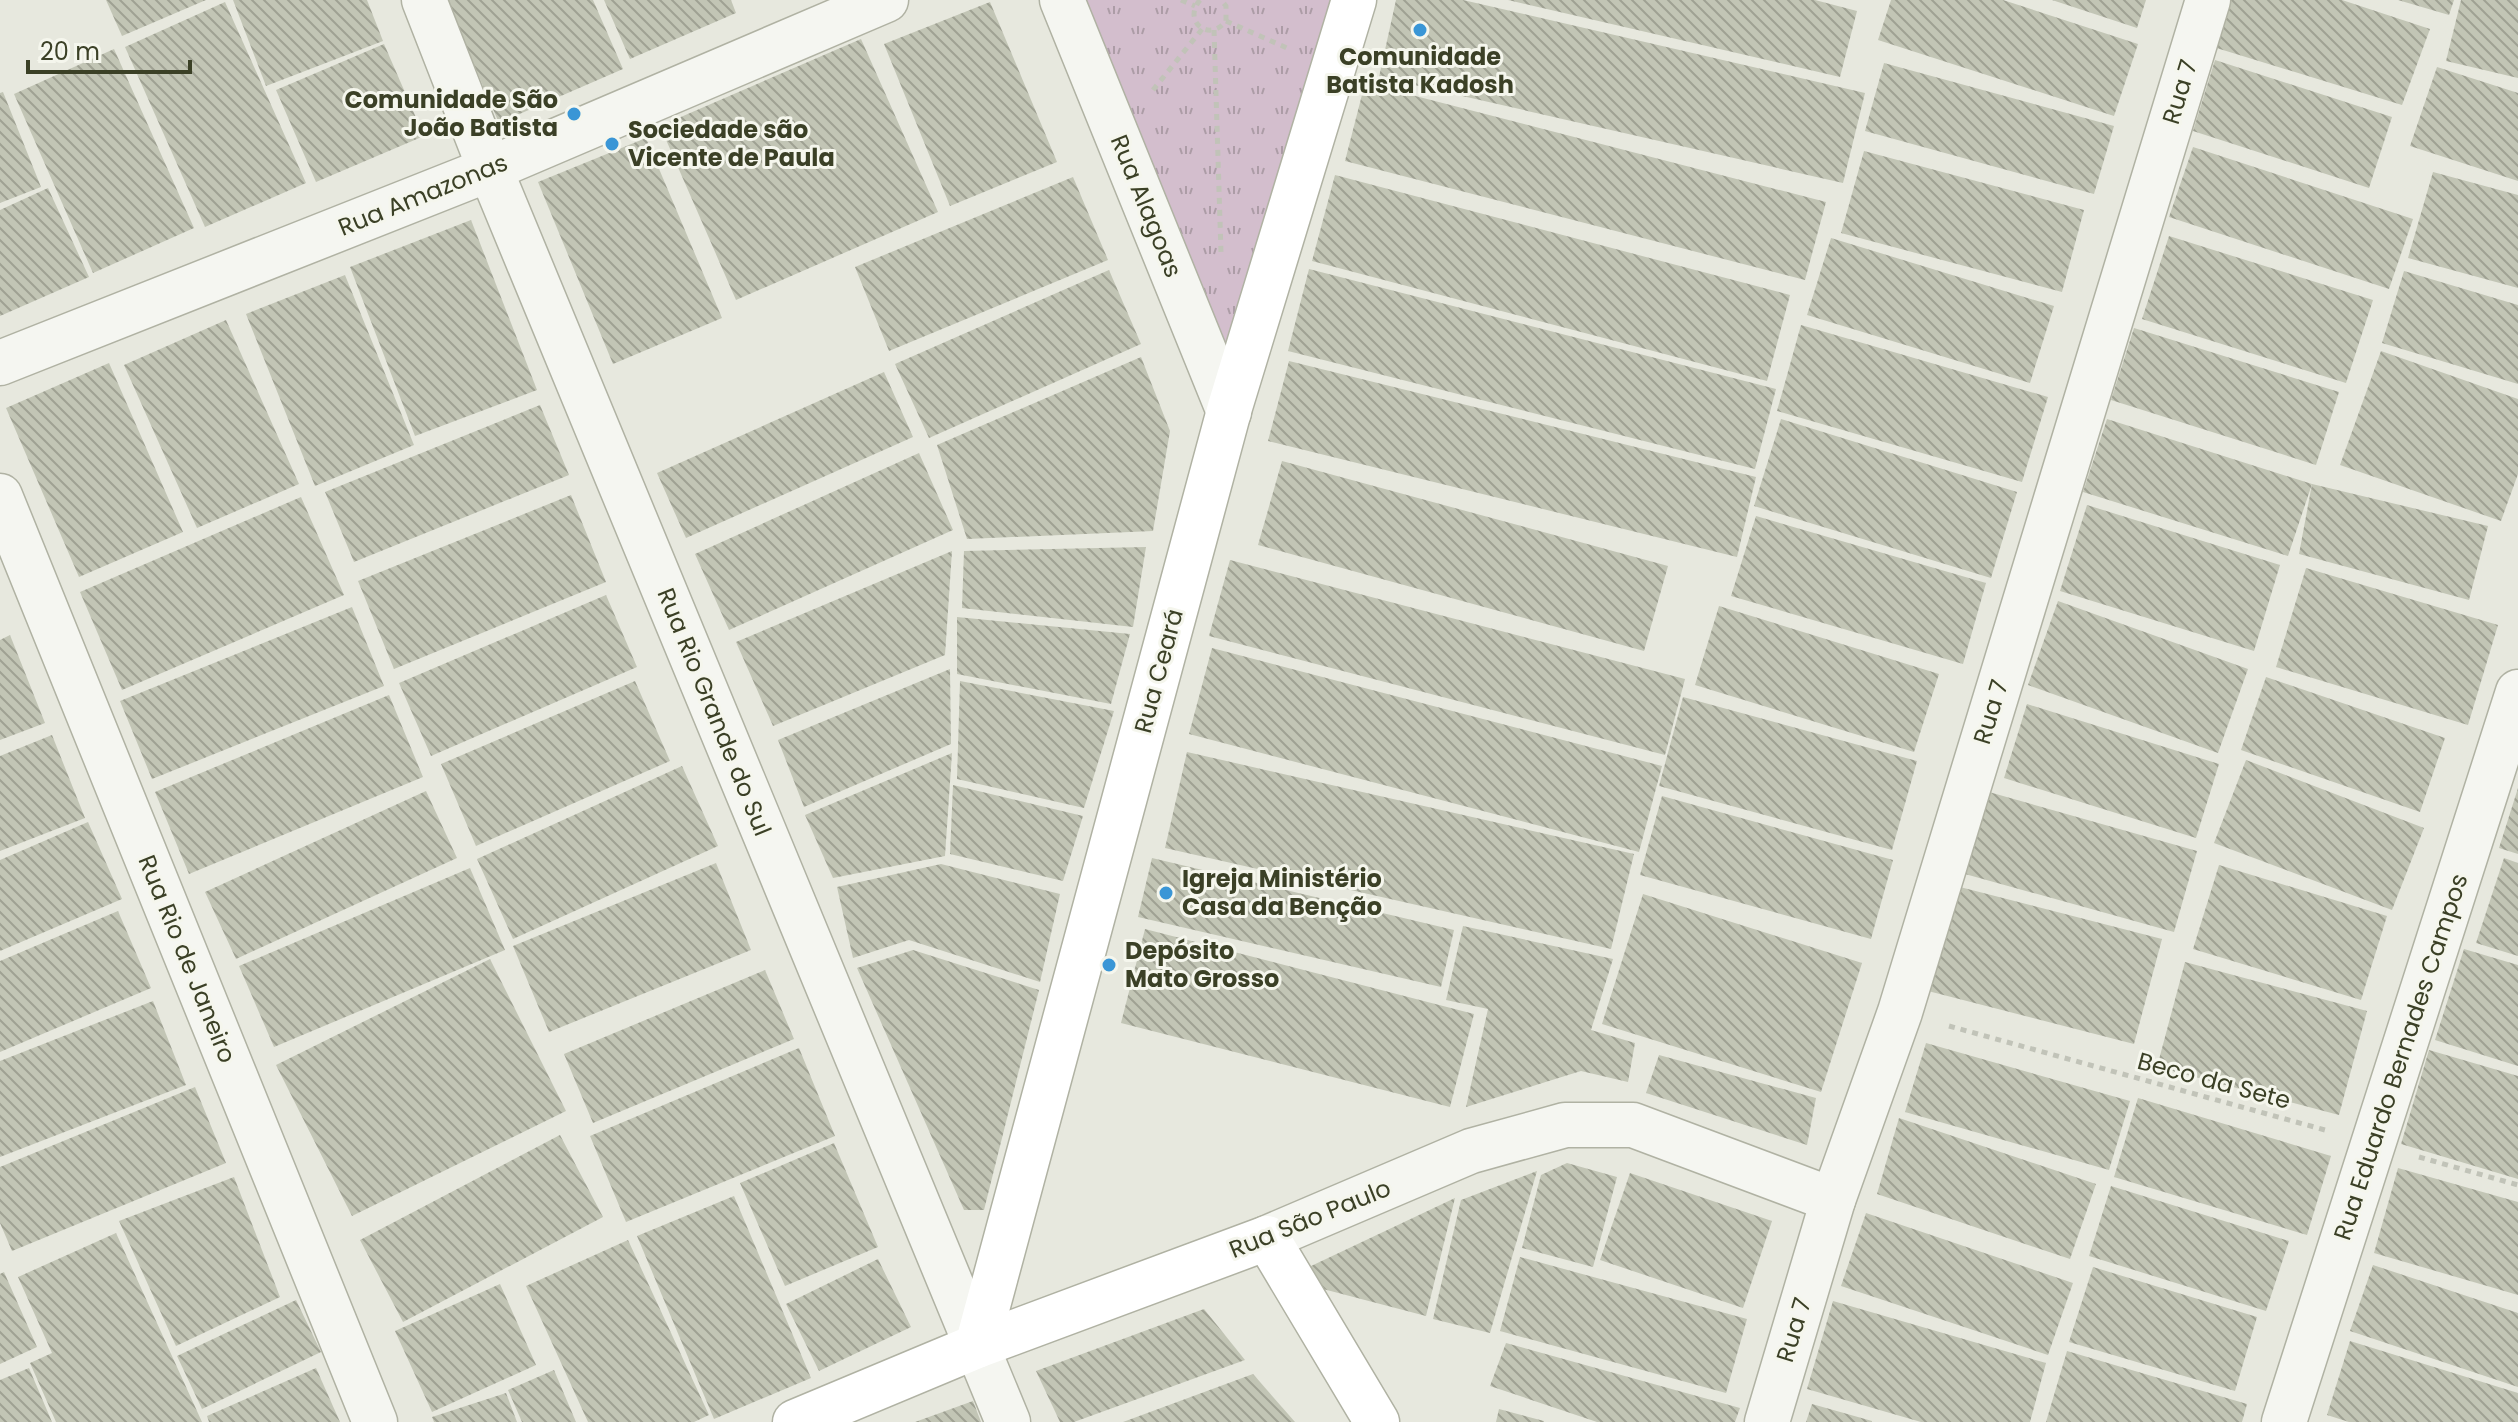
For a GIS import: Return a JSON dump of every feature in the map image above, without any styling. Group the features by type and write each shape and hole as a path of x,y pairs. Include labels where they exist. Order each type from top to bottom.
{"street":[{"name":"Rua Rio Grande do Sul","path":"424,0 490,169 1008,1422"},
{"name":"Rua Amazonas","path":"0,363 490,169 886,0"},
{"name":"Rua Alagoas","path":"1062,0 1229,412"},
{"name":"Rua Ceará","path":"977,1346 1229,412 1354,0"},
{"name":"Rua 7","path":"1767,1422 1833,1200 1900,1012 2208,0"},
{"name":"Rua Rio de Janeiro","path":"0,496 375,1422"},
{"name":"Rua Eduardo Bernades Campos","path":"2284,1422 2518,692"},
{"name":"Rua São Paulo","path":"795,1422 977,1346 1267,1238 1471,1151 1565,1125 1633,1125 1833,1200"},
{"path":"1267,1238 1377,1422"}],"path":[{"path":"1181,0 1195,6"},
{"path":"1200,0 1193,16 1203,28 1214,30 1226,21 1227,11 1223,1"},
{"path":"1226,21 1296,51"},
{"path":"1149,94 1203,28"},
{"path":"1214,30 1222,263"},
{"name":"Beco da Sete","path":"1900,1012 2518,1185"}],"green space":[{"path":"1062,0 1354,0 1229,412"}],"building":[{"path":"106,0 206,0 122,36"},
{"path":"233,0 367,0 383,41 266,86"},
{"path":"446,0 593,0 623,69 499,123"},
{"path":"604,0 731,0 736,13 630,59"},
{"path":"1396,0 1463,0 1865,93 1843,183 1379,77"},
{"path":"1508,0 1815,0 1857,11 1840,77"},
{"path":"1891,0 2003,0 2138,44 2114,116 1878,40"},
{"path":"2052,0 2146,0 2137,28"},
{"path":"2229,0 2342,0 2430,29 2402,105 2210,46"},
{"path":"2398,0 2454,0 2449,15"},
{"path":"2461,0 2518,0 2518,78 2446,61"},
{"path":"225,2 306,183 205,227 125,47"},
{"path":"990,2 1057,162 950,206 884,44"},
{"path":"861,39 938,212 736,300 660,126"},
{"path":"384,44 424,136 316,182 276,90"},
{"path":"114,49 194,228 93,273 14,94"},
{"path":"2215,60 2392,117 2369,188 2193,131"},
{"path":"1884,63 2114,126 2094,194 1865,131"},
{"path":"2437,67 2518,93 2518,181 2410,146"},
{"path":"1365,83 1826,202 1805,280 1345,161"},
{"path":"3,92 41,187 0,203 0,93"},
{"path":"646,138 722,318 613,364 538,182"},
{"path":"2193,147 2413,219 2389,289 2169,217"},
{"path":"1864,151 2084,210 2062,292 1841,233"},
{"path":"2433,172 2518,195 2518,288 2408,258"},
{"path":"1335,175 1790,295 1767,381 1312,261"},
{"path":"1073,177 1108,260 889,351 855,267"},
{"path":"48,188 89,277 0,316 0,210"},
{"path":"471,220 537,390 415,436 350,267"},
{"path":"2169,236 2373,300 2346,383 2142,319"},
{"path":"1831,238 2054,306 2030,383 1807,315"},
{"path":"1309,269 1776,389 1755,469 1288,351"},
{"path":"1109,270 1141,344 929,438 895,364"},
{"path":"2404,271 2518,305 2518,384 2382,343"},
{"path":"345,275 414,445 315,486 246,314"},
{"path":"226,320 299,484 197,528 124,365"},
{"path":"1801,325 2048,397 2022,482 1777,411"},
{"path":"2134,328 2339,392 2316,465 2111,400"},
{"path":"2381,351 2518,399 2518,474 2501,521 2340,465"},
{"path":"1141,357 1170,431 1153,531 967,539 937,445"},
{"path":"1289,361 1756,477 1737,557 1268,441"},
{"path":"109,363 183,532 79,577 6,408"},
{"path":"884,372 913,437 686,538 657,473"},
{"path":"540,405 569,475 354,562 325,492"},
{"path":"1781,419 2017,492 1991,578 1754,506"},
{"path":"2107,419 2312,484 2288,556 2083,492"},
{"path":"919,453 953,530 729,630 695,554"},
{"path":"1282,461 1668,566 1644,651 1258,545"},
{"path":"2312,484 2488,526 2469,600 2299,554"},
{"path":"571,495 606,582 394,669 358,581"},
{"path":"301,497 344,595 122,690 80,592"},
{"path":"2087,505 2280,565 2254,651 2060,591"},
{"path":"1756,516 1986,583 1963,664 1731,596"},
{"path":"1146,547 1133,627 962,608 964,551"},
{"path":"952,551 945,655 773,726 736,642"},
{"path":"1230,560 1685,679 1665,755 1209,636"},
{"path":"2306,568 2498,625 2468,725 2276,667"},
{"path":"606,595 637,667 431,756 399,683"},
{"path":"2058,601 2248,669 2218,753 2028,685"},
{"path":"1719,606 1939,674 1914,752 1695,685"},
{"path":"352,607 384,686 152,779 120,701"},
{"path":"957,617 1130,634 1111,704 957,674"},
{"path":"10,635 45,723 0,740 0,640"},
{"path":"1212,648 1662,766 1639,852 1189,734"},
{"path":"950,669 951,744 804,807 778,740"},
{"path":"2266,677 2445,738 2420,812 2241,750"},
{"path":"635,681 670,761 476,846 441,764"},
{"path":"960,681 1114,711 1084,808 957,779"},
{"path":"389,695 423,777 189,874 155,792"},
{"path":"1683,697 1917,761 1892,850 1659,786"},
{"path":"2027,704 2219,764 2196,838 2004,778"},
{"path":"52,735 85,818 0,851 0,756"},
{"path":"1187,752 1634,854 1611,949 1165,848"},
{"path":"952,753 945,856 833,878 805,815"},
{"path":"2246,760 2424,828 2392,910 2214,843"},
{"path":"682,766 718,846 513,939 477,859"},
{"path":"953,785 1083,816 1063,881 950,854"},
{"path":"2518,788 2518,854 2499,848"},
{"path":"426,791 457,858 236,959 205,892"},
{"path":"1989,792 2197,851 2174,932 1965,874"},
{"path":"1662,796 1893,860 1871,939 1640,875"},
{"path":"88,822 122,899 0,951 0,860"},
{"path":"1152,858 1454,930 1441,987 1138,917"},
{"path":"2504,858 2518,863 2518,956 2476,943"},
{"path":"716,863 751,950 549,1032 513,946"},
{"path":"941,864 1060,894 1040,982 909,940 853,958 837,887"},
{"path":"2219,865 2387,916 2361,1000 2193,949"},
{"path":"470,868 505,950 274,1047 239,966"},
{"path":"1956,886 2162,939 2134,1044 1928,991"},
{"path":"1643,894 1862,963 1821,1092 1602,1024"},
{"path":"118,911 151,988 0,1052 0,961"},
{"path":"1463,926 1613,959 1591,1030 1635,1043 1628,1082 1581,1071 1466,1107 1488,1009 1446,1000"},
{"path":"1145,929 1474,1014 1450,1107 1121,1023"},
{"path":"2464,949 2518,965 2518,1066 2435,1040"},
{"path":"913,950 1039,990 984,1210 964,1210 857,968"},
{"path":"490,959 566,1111 352,1216 276,1065"},
{"path":"2185,962 2367,1011 2339,1115 2157,1067"},
{"path":"765,970 794,1039 593,1123 564,1054"},
{"path":"153,1001 186,1085 0,1157 0,1061"},
{"path":"1926,1043 2130,1101 2109,1170 1905,1112"},
{"path":"799,1048 835,1136 626,1222 590,1136"},
{"path":"2429,1050 2518,1076 2518,1179 2401,1144"},
{"path":"1659,1055 1816,1098 1807,1145 1646,1093"},
{"path":"195,1087 226,1163 12,1251 0,1223 0,1167"},
{"path":"2138,1098 2331,1156 2307,1235 2114,1177"},
{"path":"1899,1118 2096,1184 2070,1259 1877,1194"},
{"path":"560,1135 603,1217 403,1322 360,1240"},
{"path":"834,1143 878,1247 785,1286 740,1183"},
{"path":"1567,1163 1617,1177 1593,1267 1522,1248 1541,1175"},
{"path":"2398,1168 2518,1202 2518,1295 2374,1253"},
{"path":"1537,1171 1490,1333 1433,1319 1461,1200"},
{"path":"1630,1173 1772,1221 1743,1308 1600,1260"},
{"path":"234,1177 280,1297 176,1346 119,1221"},
{"path":"2111,1186 2289,1241 2266,1311 2089,1256"},
{"path":"734,1196 811,1378 714,1419 637,1236"},
{"path":"1455,1198 1426,1316 1323,1289 1309,1267"},
{"path":"1866,1213 2073,1283 2048,1355 1841,1286"},
{"path":"116,1233 202,1422 56,1422 30,1363 52,1353 18,1277"},
{"path":"628,1240 709,1415 694,1422 588,1422 526,1286"},
{"path":"1520,1257 1747,1319 1726,1393 1500,1331"},
{"path":"878,1259 911,1327 819,1371 786,1304"},
{"path":"2373,1265 2518,1313 2518,1387 2350,1331"},
{"path":"2093,1267 2257,1317 2235,1391 2069,1342"},
{"path":"4,1272 37,1347 0,1364 0,1274"},
{"path":"500,1284 536,1365 432,1412 395,1331"},
{"path":"296,1300 321,1352 202,1409 177,1356"},
{"path":"1833,1301 2046,1363 2030,1422 1921,1422 1807,1389"},
{"path":"1204,1309 1245,1360 1074,1422 1060,1422 1036,1371"},
{"path":"2350,1341 2518,1393 2518,1422 2349,1422 2327,1415"},
{"path":"1506,1343 1740,1408 1735,1422 1597,1422 1490,1386"},
{"path":"2067,1351 2247,1404 2242,1422 2046,1422"},
{"path":"29,1368 52,1422 0,1422 0,1380"},
{"path":"316,1368 340,1422 209,1422 207,1416"},
{"path":"554,1370 576,1422 522,1422 508,1390"},
{"path":"1253,1374 1295,1422 1123,1422"},
{"path":"506,1393 517,1422 434,1422 432,1417"},
{"path":"973,1401 981,1422 915,1422"},
{"path":"1812,1404 1872,1421 1872,1422 1806,1422"},
{"path":"1499,1409 1544,1421 1544,1422 1496,1422"}],"place":[{"name":"Comunidade Batista Kadosh","path":"1420,30"},
{"name":"Comunidade São João Batista","path":"574,114"},
{"name":"Sociedade são Vicente de Paula","path":"612,144"},
{"name":"Igreja Ministério Casa da Benção","path":"1166,893"},
{"name":"Depósito Mato Grosso","path":"1109,965"}]}
